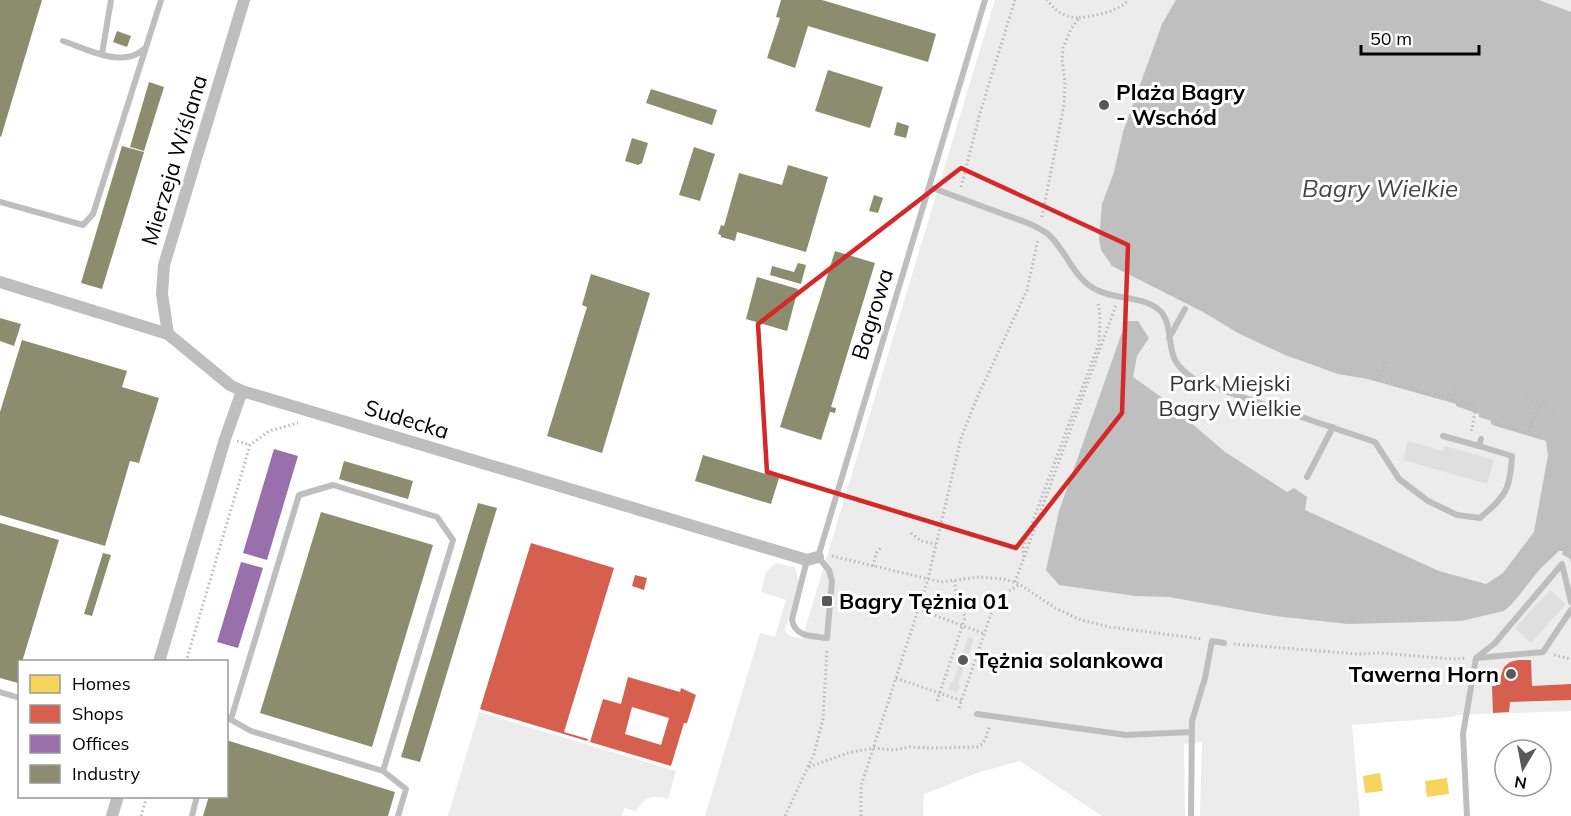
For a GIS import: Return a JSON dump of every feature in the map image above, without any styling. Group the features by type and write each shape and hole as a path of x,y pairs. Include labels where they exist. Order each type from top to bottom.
{"street":[{"name":"Mierzeja Wiślana","path":"168,334 162,294 164,265 244,0"},
{"name":"Sudecka","path":"0,282 168,334 230,385 242,391 812,559"},
{"path":"160,660 222,449 242,391"},
{"path":"112,816 117,798"}],"lane":[{"path":"102,54 111,0"},
{"path":"0,202 83,225 87,222 93,214 161,0"},
{"name":"Bagrowa","path":"827,638 798,632 792,626 792,619 930,187 985,0"},
{"path":"63,41 119,58 138,55 147,46"},
{"path":"930,187 1040,229 1058,244 1079,275 1094,289 1156,308 1163,315 1167,324 1176,362 1185,373 1198,382 1376,442 1399,478 1428,501 1457,515 1480,518 1502,499 1510,478 1512,456 1443,436"},
{"path":"1169,339 1185,309"},
{"path":"1307,477 1334,428"},
{"path":"1479,446 1481,439"},
{"path":"382,771 453,540 437,517 333,484 299,495 229,718 251,730 382,771 406,789 398,816"},
{"path":"812,559 829,570 832,581 827,638"},
{"path":"1467,816 1463,734 1476,658 1495,643 1562,564 1571,602"},
{"path":"1476,658 1543,652 1571,610"},
{"path":"1191,816 1191,732 1209,663 1212,641 1224,643"},
{"path":"0,692 18,697"},
{"path":"977,714 1126,735 1191,732"},
{"path":"192,816 196,798"}],"path":[{"path":"958,198 980,113 1015,0"},
{"path":"1047,0 1061,14 1069,18 1106,13 1124,5 1129,0"},
{"path":"861,816 861,786 928,579 956,457 968,420 1027,290 1064,105 1063,48 1071,29 1079,18"},
{"path":"1024,558 1023,548 1099,343 1100,306 1094,289"},
{"path":"959,708 996,599 1017,583 1024,558 1119,297"},
{"path":"1379,380 1386,358"},
{"path":"1373,379 1476,406 1471,434"},
{"path":"1453,400 1456,388"},
{"path":"1527,399 1553,409"},
{"path":"1491,422 1528,433 1539,404"},
{"path":"187,660 250,444 269,431 323,416"},
{"path":"911,533 921,541 936,544"},
{"path":"873,566 877,552 882,546"},
{"path":"812,559 828,555 941,582 992,576 1017,583 1054,608 1096,624 1212,641"},
{"path":"937,701 965,615 958,604 958,593 954,581"},
{"path":"918,609 985,634"},
{"path":"785,816 814,754 823,719 827,638"},
{"path":"1224,643 1358,654 1476,658"},
{"path":"1543,652 1571,659"},
{"path":"896,678 962,701"},
{"path":"808,767 846,753 874,748 893,750 910,747 977,747 985,741 994,716"},
{"path":"141,816 146,798"}],"highlighted area":[{"path":"961,168 1128,245 1122,413 1016,548 767,472 758,324"}],"green space":[{"name":"Park Miejski Bagry Wielkie","path":"995,0 1571,0 1571,711 1457,715 1352,725 1360,816 1200,816 1202,742 1184,744 1185,816 1102,816 1020,761 980,772 924,794 923,816 705,816 760,633 775,637 786,600 761,592 766,572 775,563 795,567 799,583 785,630 789,636 802,639"},
{"path":"479,712 676,771 668,799 649,798 636,811 624,808 622,816 448,816"}],"water":[{"name":"Bagry Wielkie","path":"1176,0 1539,0 1571,12 1571,563 1570,559 1562,554 1563,551 1559,551 1540,569 1504,611 1461,621 1348,624 1275,616 1169,597 1135,596 1059,585 1046,570 1059,511 1126,321 1138,321 1149,338 1137,356 1133,377 1161,397 1225,452 1287,492 1294,488 1307,497 1305,510 1439,571 1486,584 1503,573 1534,532 1548,455 1546,441 1492,425 1492,421 1479,417 1479,414 1456,406 1456,404 1368,379 1338,374 1285,355 1238,333 1203,312 1112,266 1101,250 1099,239 1102,204 1114,172 1123,132 1162,24"}],"building: Homes":[{"path":"1380,773 1383,791 1365,793 1363,776"},
{"path":"1447,778 1449,794 1427,797 1425,781"}],"building: Shops":[{"path":"531,543 614,568 564,732 588,739 587,741 480,709"},
{"path":"635,575 647,578 644,590 632,586"},
{"path":"1518,660 1531,660 1532,686 1571,684 1571,700 1510,702 1509,712 1493,713 1492,686 1496,686 1496,681 1499,681 1504,667"},
{"path":"628,677 680,692 681,688 696,695 687,723 684,723 671,766 590,742 603,699 621,704","holes":["632,707 669,718 661,745 625,734"]}],"building: Offices":[{"path":"274,449 298,456 267,560 243,553"},
{"path":"241,562 263,568 238,648 217,642"}],"building: Industry":[{"path":"0,0 42,0 1,137 0,136"},
{"path":"781,0 822,0 936,34 928,62 808,26 795,68 767,58 780,18 776,17"},
{"path":"117,31 131,36 127,47 113,42"},
{"path":"828,70 883,87 870,128 815,111"},
{"path":"149,82 164,87 144,151 130,147"},
{"path":"651,89 717,110 712,125 646,103"},
{"path":"897,122 909,126 906,138 894,135"},
{"path":"632,138 648,143 642,163 638,165 625,161"},
{"path":"122,146 144,152 102,289 81,283"},
{"path":"694,147 715,154 700,201 679,195"},
{"path":"788,165 828,177 806,252 737,232 735,241 721,237 718,234 721,225 724,226 739,173 782,185"},
{"path":"874,195 883,198 878,213 869,211"},
{"path":"835,251 875,263 831,407 836,408 835,413 830,412 821,440 780,427"},
{"path":"798,263 806,265 801,284 770,275 772,266 794,272"},
{"path":"591,274 650,293 602,453 547,436 587,307 582,305"},
{"path":"757,277 798,289 787,331 746,319"},
{"path":"0,318 21,324 14,346 0,341"},
{"path":"22,340 127,371 122,387 159,398 139,463 130,461 105,546 0,515 0,412"},
{"path":"703,455 779,478 771,504 695,481"},
{"path":"344,461 413,481 408,499 339,479"},
{"path":"478,503 497,508 420,762 401,757"},
{"path":"321,512 433,545 372,747 260,713"},
{"path":"0,523 59,540 23,660 18,660 18,683 0,678"},
{"path":"103,553 111,555 92,616 84,614"},
{"path":"228,741 395,792 388,816 203,816 208,798 228,798"}],"building: Other":[{"path":"1408,441 1443,451 1445,446 1494,460 1487,484 1403,460"},
{"path":"1550,590 1566,604 1531,643 1515,628"},
{"name":"Tężnia solankowa","path":"968,637 974,639 957,693 948,689 953,682"}],"place":[{"name":"Plaża Bagry - Wschód","path":"1104,105"},
{"name":"Bagry Tężnia 01","path":"827,601"},
{"name":"Tężnia solankowa","path":"963,660"},
{"name":"Tawerna Horn","path":"1511,674"}]}
